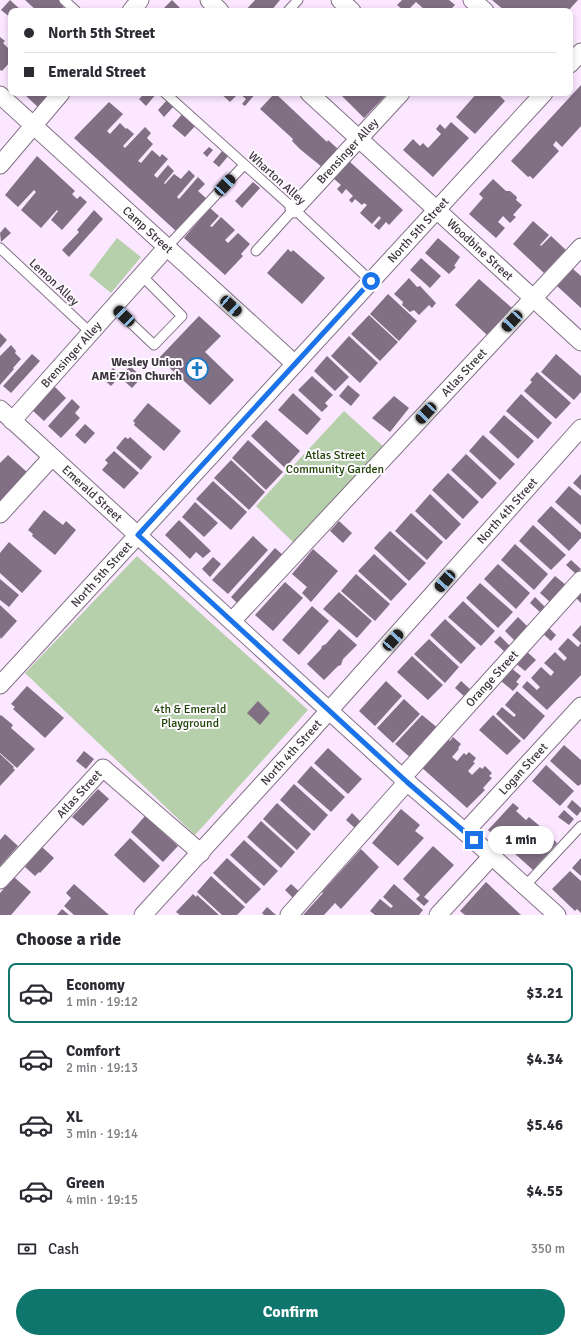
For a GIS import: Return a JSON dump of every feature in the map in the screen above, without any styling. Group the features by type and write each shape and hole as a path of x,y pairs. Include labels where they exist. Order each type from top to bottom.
{"street":[{"path":"133,8 140,0"},
{"path":"208,0 217,8"},
{"path":"340,0 349,8"},
{"path":"573,61 581,52"},
{"name":"Camp Street","path":"0,95 295,364"},
{"path":"0,165 58,96"},
{"name":"Woodbine Street","path":"312,96 581,342"},
{"name":"Brensinger Alley","path":"294,209 398,96"},
{"name":"North 5th Street","path":"0,685 541,96"},
{"name":"Brensinger Alley","path":"6,415 91,333 167,247"},
{"name":"Atlas Street","path":"232,621 581,247"},
{"name":"Emerald Street","path":"6,415 405,780 557,915"},
{"name":"North 4th Street","path":"143,915 330,710 581,428"},
{"path":"0,514 52,457"},
{"name":"Orange Street","path":"289,915 405,780 581,580"},
{"name":"Logan Street","path":"465,832 581,706"},
{"name":"Atlas Street","path":"0,880 103,768 201,853"},
{"path":"438,915 492,856"}],"lane":[{"path":"64,0 73,8"},
{"path":"291,8 298,0"},
{"name":"Wharton Alley","path":"168,96 294,209 371,281"},
{"name":"Brensinger Alley","path":"167,247 244,165"},
{"path":"256,251 294,209"},
{"name":"Lemon Alley","path":"0,248 91,333"},
{"path":"114,307 154,345 182,316 142,276"},
{"path":"525,886 581,826"}],"green space":[{"path":"117,238 141,257 111,293 89,275"},
{"name":"Atlas Street Community Garden","path":"344,411 385,448 296,545 256,506"},
{"name":"4th & Emerald Playground","path":"137,556 308,710 195,835 25,673"}],"building":[{"path":"10,0 19,8 8,8 8,16 1,10"},
{"path":"25,0 59,0 65,6 63,8 34,8"},
{"path":"172,0 180,8 164,8"},
{"path":"255,0 280,0 273,8 248,8"},
{"path":"402,0 449,0 455,5 452,8 423,8 416,2 410,8 400,8 397,5"},
{"path":"492,0 578,0 571,8 501,8"},
{"path":"0,37 5,41 3,43 8,48 8,64 2,71 0,70"},
{"path":"581,85 581,126 562,147 556,141 553,145 559,151 533,179 530,176 528,177 511,161 571,96 573,96 573,94"},
{"path":"26,96 53,96 41,110"},
{"path":"142,96 154,96 146,106 139,99"},
{"path":"223,96 236,96 230,102"},
{"path":"242,96 253,96 245,106 242,104 246,99"},
{"path":"272,96 278,96 327,142 328,140 338,149 322,167 301,150 292,141 293,139 260,109"},
{"path":"342,96 385,96 364,118"},
{"path":"474,96 500,96 505,101 475,134 456,117"},
{"path":"168,99 175,105 164,117 158,110"},
{"path":"109,102 123,114 107,131 110,134 120,123 134,134 123,146 125,148 145,127 151,133 147,138 153,144 138,161 141,163 152,150 160,157 162,154 168,159 154,175 157,178 168,165 174,171 164,183 165,184 174,174 181,179 189,170 195,176 177,197 179,199 198,177 205,184 198,191 207,199 176,231 74,138"},
{"path":"183,113 196,125 185,137 172,126"},
{"path":"451,122 469,138 433,177 403,150 413,139 420,146 423,143 428,148 441,134 436,129 440,124 445,129"},
{"path":"209,147 213,150 207,157 203,153"},
{"path":"223,150 229,155 219,167 213,162"},
{"path":"37,156 75,191 72,194 77,199 80,196 87,202 62,230 51,220 58,211 57,210 41,228 21,210 36,192 34,190 18,207 5,195"},
{"path":"349,161 403,210 389,225 386,222 379,230 374,226 381,218 379,216 372,224 360,213 367,205 364,203 362,205 355,199 352,203 349,200 353,196 346,189 342,194 337,189 341,185 333,178"},
{"path":"493,179 506,191 510,191 517,197 516,200 522,205 513,215 516,217 510,223 503,216 498,222 505,228 496,238 469,214 483,198 479,194"},
{"path":"253,182 260,188 242,208 235,201"},
{"path":"210,208 219,216 210,226 212,227 221,217 235,230 225,240 228,243 238,233 250,244 241,254 243,256 225,275 184,238"},
{"path":"94,210 103,219 69,257 62,250 79,232 77,230"},
{"path":"533,221 549,235 540,245 541,246 551,236 566,250 544,273 513,244"},
{"path":"5,227 11,233 1,242 0,233"},
{"path":"438,238 460,257 454,266 456,267 449,274 425,253"},
{"path":"288,249 291,252 293,250 325,278 302,304 267,273"},
{"path":"421,258 441,276 430,288 410,270"},
{"path":"573,269 581,276 581,308 557,286"},
{"path":"409,278 417,287 420,286 436,303 432,308 429,305 419,315 414,310 410,312 402,305 403,302 394,294"},
{"path":"479,279 512,308 487,335 455,305"},
{"path":"388,294 417,321 399,341 370,314"},
{"path":"369,315 398,342 380,361 351,334"},
{"name":"Wesley Union AME Zion Church","path":"199,316 221,336 205,352 234,380 210,405 159,358"},
{"path":"0,333 7,340 0,348"},
{"path":"349,336 378,363 360,383 331,356"},
{"path":"11,345 16,351 15,353 21,359 0,385 0,356"},
{"path":"32,354 40,361 11,393 3,386"},
{"path":"556,354 581,376 581,392 574,400 541,372"},
{"path":"327,356 349,377 335,391 314,371"},
{"path":"130,366 142,377 132,388 120,377"},
{"path":"113,368 121,375 111,386 103,379"},
{"path":"537,372 571,403 556,419 524,391 532,382 530,380"},
{"path":"312,376 333,395 325,403 328,406 322,412 298,390"},
{"path":"53,385 66,398 44,421 31,409"},
{"path":"348,385 360,395 351,406 339,396"},
{"path":"293,393 321,419 307,435 278,410"},
{"path":"521,394 552,423 538,439 506,411"},
{"path":"394,396 409,408 390,432 372,418"},
{"path":"72,399 80,407 75,413 80,418 61,438 48,426"},
{"path":"148,403 181,431 164,451 134,425 135,423 133,421"},
{"path":"504,415 534,441 518,459 489,432"},
{"path":"266,420 300,451 285,468 251,436"},
{"path":"85,424 95,433 85,444 75,435"},
{"path":"483,435 515,464 500,480 469,451"},
{"path":"125,437 128,439 130,437 152,457 141,470 116,448"},
{"path":"248,440 283,472 266,490 232,458"},
{"path":"114,451 139,473 124,489 102,470 108,463 105,460"},
{"path":"466,454 497,483 482,499 451,470"},
{"path":"8,455 28,473 0,504 0,463"},
{"path":"231,460 265,492 249,510 214,478"},
{"path":"448,473 479,502 463,519 432,490"},
{"path":"581,474 581,490 573,483"},
{"path":"213,481 247,512 231,530 196,499"},
{"path":"569,486 581,496 581,525 555,502"},
{"path":"430,494 461,524 446,540 415,511"},
{"path":"195,502 218,523 204,537 182,517"},
{"path":"551,506 581,533 581,538 569,551 537,521"},
{"path":"44,510 63,525 66,521 76,530 55,555 32,536 33,534 28,530"},
{"path":"411,513 443,542 427,560 395,531"},
{"path":"179,520 211,551 203,558 196,552 190,559 165,535"},
{"path":"339,521 352,533 343,543 330,531"},
{"path":"533,525 566,555 551,570 519,541"},
{"path":"390,531 426,563 409,581 374,548"},
{"path":"253,536 268,550 228,594 212,580"},
{"path":"9,542 42,571 22,593 0,573 0,553"},
{"path":"515,544 548,574 534,590 501,560"},
{"path":"275,548 284,556 239,605 231,597"},
{"path":"313,549 338,571 311,602 302,593 307,587 292,574"},
{"path":"374,554 407,584 391,601 358,571"},
{"path":"213,557 221,564 210,577 202,569"},
{"path":"571,560 581,569 576,574 566,565"},
{"path":"498,564 530,593 516,609 484,579"},
{"path":"356,574 390,604 375,621 341,591"},
{"path":"555,576 566,585 550,602 540,593"},
{"path":"0,579 19,595 9,607 0,600"},
{"path":"285,582 303,598 273,631 255,615"},
{"path":"480,583 513,612 498,628 466,598"},
{"path":"581,591 581,603 574,596"},
{"path":"339,592 372,621 357,638 323,609"},
{"path":"535,597 546,608 541,613 530,603"},
{"path":"463,601 495,631 481,646 448,617"},
{"path":"0,605 17,621 1,639 0,637"},
{"path":"312,606 329,621 299,655 282,640"},
{"path":"518,617 528,627 515,641 505,631"},
{"path":"445,619 476,648 461,664 430,635"},
{"path":"581,625 581,643 572,635"},
{"path":"547,626 556,635 551,641 541,632"},
{"path":"339,629 357,645 343,659 341,665 338,666 324,680 307,664"},
{"path":"500,636 511,647 506,653 494,642"},
{"path":"568,638 578,647 581,643 581,675 547,710 522,687 527,681 537,690 540,687 531,678 541,667 551,676 554,672 544,663 555,652 564,661 567,658 558,649"},
{"path":"429,639 459,667 445,683 414,654"},
{"path":"525,650 536,660 525,671 514,662"},
{"path":"412,656 443,685 428,700 397,672"},
{"path":"510,667 521,676 516,682 519,684 513,691 501,681 507,674"},
{"path":"386,681 402,696 375,726 359,711"},
{"path":"461,681 471,690 465,697 455,688"},
{"path":"27,686 64,718 45,738 13,709 15,707 11,704"},
{"path":"517,691 545,716 524,740 496,714 502,707 514,717 516,715 505,705"},
{"path":"404,699 420,714 393,743 377,728"},
{"path":"258,701 270,713 260,725 247,713"},
{"path":"1,715 13,725 11,728 35,749 17,768 0,753"},
{"path":"422,715 439,729 412,759 395,744"},
{"path":"493,715 521,741 507,755 479,730"},
{"path":"453,737 461,744 458,748 459,749 452,757 457,761 464,753 466,755 469,752 476,758 473,762 475,763 468,771 472,775 480,767 482,769 485,766 492,773 489,776 492,778 483,788 485,790 467,808 420,766 448,739 450,741"},
{"path":"564,745 581,760 581,784 578,786 550,761"},
{"path":"328,748 362,779 348,794 314,763"},
{"path":"84,751 94,759 86,769 76,761"},
{"path":"0,754 14,767 13,768 15,770 0,786"},
{"path":"546,765 574,791 560,806 532,781"},
{"path":"311,766 345,797 331,812 297,782"},
{"path":"294,784 328,815 314,831 280,800"},
{"path":"98,789 109,799 83,826 72,817"},
{"path":"572,800 581,808 581,811 577,816 567,807"},
{"path":"277,803 311,834 297,850 263,819"},
{"path":"513,803 519,808 516,811 526,820 529,817 541,827 538,831 549,840 551,837 557,843 533,870 502,842 508,836 502,831 496,837 488,830"},
{"path":"401,809 420,825 415,831 424,838 398,866 372,843"},
{"path":"564,810 574,819 569,825 558,817"},
{"path":"352,813 363,824 357,830 346,820"},
{"path":"145,816 178,846 163,862 131,832"},
{"path":"261,821 295,852 281,868 247,837"},
{"path":"5,834 18,846 0,866 0,840"},
{"path":"130,838 160,866 144,883 114,855"},
{"path":"244,840 278,871 264,886 230,855"},
{"path":"433,846 454,865 424,897 429,901 424,906 416,899 420,895 403,879"},
{"path":"42,847 54,858 40,873 39,872 35,876 25,867"},
{"path":"361,849 379,867 341,909 335,903 324,915 303,915 323,893 322,892"},
{"path":"227,858 261,889 246,904 213,873"},
{"path":"581,858 581,876 572,868"},
{"path":"570,871 581,881 581,913 577,909 575,911 552,889"},
{"path":"211,876 245,907 237,915 222,915 197,892"},
{"path":"14,877 31,892 11,915 0,915 0,893"},
{"path":"486,882 521,915 465,915 460,911"},
{"path":"74,884 109,915 74,915 64,906 71,898 66,893"},
{"path":"291,884 302,894 296,901 285,890"},
{"path":"394,884 423,910 419,915 375,915 370,911 380,899 391,908 393,906 383,897"},
{"path":"193,894 196,897 197,895 219,915 180,915 176,912"},
{"path":"267,907 276,915 264,915 262,913"},
{"path":"62,909 69,915 57,915"}],"place":[{"name":"Wesley Union AME Zion Church","path":"197,369"}],"route":[{"path":"371,281 138,535 407,782 474,840"}]}
